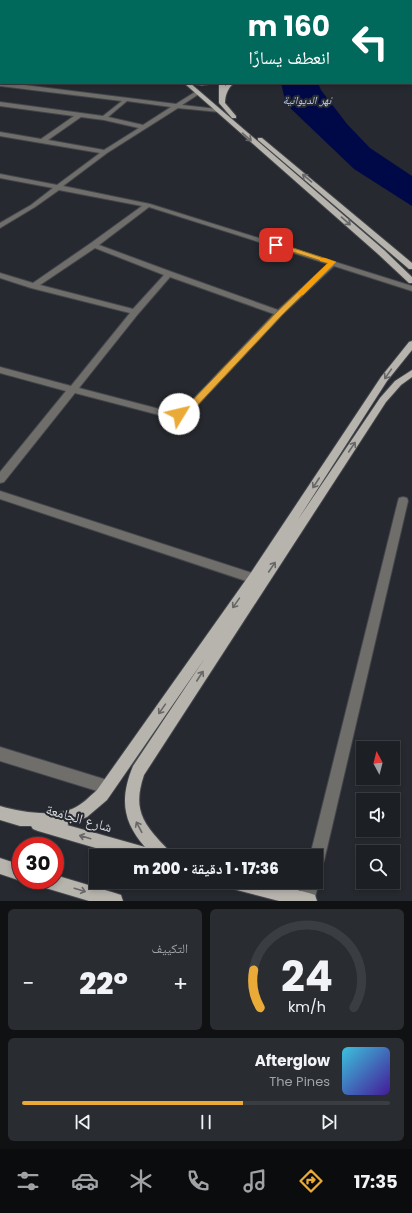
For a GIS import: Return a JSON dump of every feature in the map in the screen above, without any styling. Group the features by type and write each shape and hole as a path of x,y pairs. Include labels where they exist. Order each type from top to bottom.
{"main road":[{"path":"188,84 217,111 382,252 412,281"},
{"path":"222,84 222,102 229,113 412,267"},
{"path":"222,102 223,93 230,84"},
{"path":"157,849 146,838 135,820 132,800 135,780 144,762 384,378 412,344"},
{"path":"15,817 53,820 71,818 88,808 102,795 258,580 390,391 412,373"},
{"path":"390,391 412,383"},
{"name":"شارع الجامعة","path":"0,813 125,849"},
{"path":"0,866 12,870"},
{"path":"64,886 115,901"},
{"path":"256,889 277,897 308,901"}],"street":[{"path":"0,84 217,111"},
{"path":"0,226 33,206 105,152 142,127 197,93"},
{"path":"104,118 127,99"},
{"path":"0,104 104,118 142,127"},
{"path":"43,141 79,115"},
{"path":"0,134 105,152"},
{"path":"0,176 148,205 333,262 412,289"},
{"path":"34,286 94,245 148,205"},
{"path":"94,245 169,274 279,313"},
{"path":"0,370 163,413 179,414 190,408 279,313 333,262"},
{"path":"0,479 72,388 135,312 169,274"},
{"path":"0,275 34,286 135,312"},
{"path":"0,495 258,580"},
{"path":"319,849 403,501"},
{"path":"0,754 107,787"},
{"path":"308,901 310,889"}],"water":[{"name":"نهر الديوانية","path":"281,84 318,84 321,90 347,124 370,148 412,176 412,206 354,169 286,104"}],"slow traffic":[{"path":"300,293 333,262 322,259"}],"route":[{"path":"179,414 190,408 279,313 333,262 276,245"}]}
